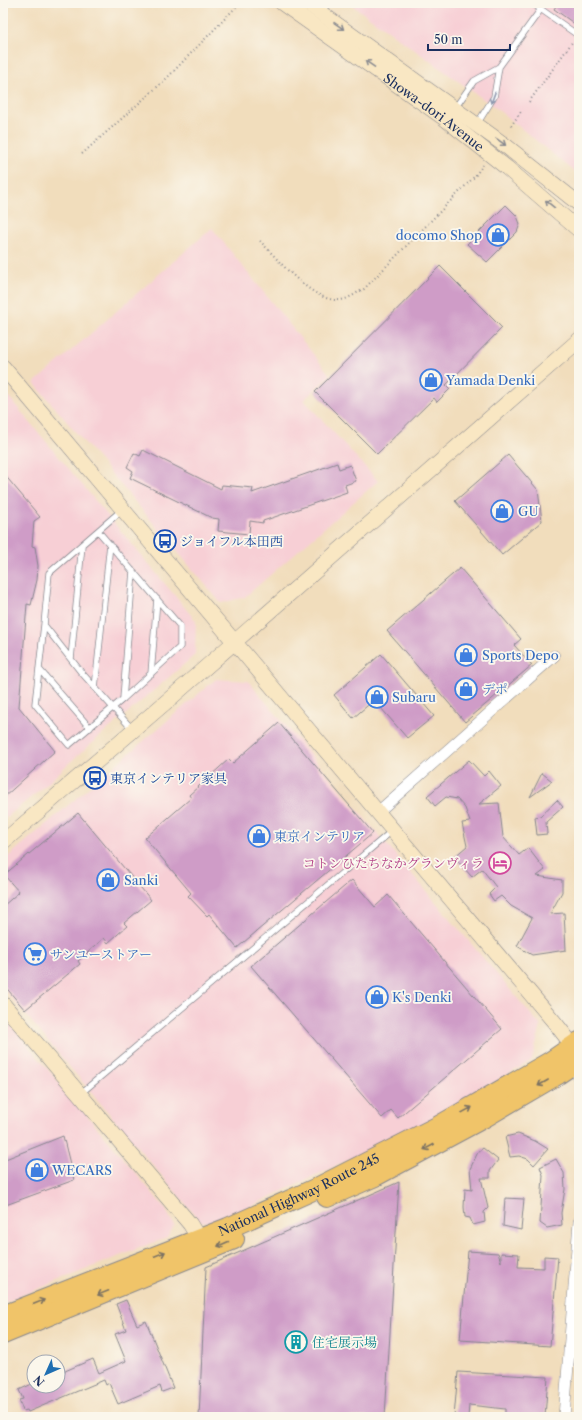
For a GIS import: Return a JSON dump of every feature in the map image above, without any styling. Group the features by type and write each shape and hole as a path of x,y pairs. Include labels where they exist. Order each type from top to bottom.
{"highway":[{"name":"National Highway Route 245","path":"3,1316 199,1239 315,1189 477,1104 550,1062 577,1058"},
{"name":"National Highway Route 245","path":"3,1334 207,1251 375,1176 484,1118 558,1074 577,1058"}],"street":[{"name":"Showa-dori Avenue","path":"282,3 444,118 579,230"},
{"name":"Showa-dori Avenue","path":"307,3 325,8 525,160 579,204"},
{"path":"3,842 235,642 579,340"},
{"path":"3,367 556,1024 577,1058"},
{"path":"378,812 554,656"},
{"path":"3,1004 190,1224 199,1239"},
{"path":"564,1417 579,1222"}],"lane":[{"path":"532,3 579,36"},
{"path":"455,108 474,81 499,67 541,9"},
{"path":"476,124 494,97 499,67"},
{"path":"98,531 180,626 180,647 113,709 69,745 35,704 49,573 123,509"},
{"path":"95,688 110,544"},
{"path":"71,659 82,545"},
{"path":"123,700 133,571"},
{"path":"151,674 157,599"},
{"path":"44,625 95,688 133,730"},
{"path":"39,669 90,728"},
{"path":"80,1094 393,830"}],"path":[{"path":"82,154 164,80 240,3"},
{"path":"529,102 573,41"},
{"path":"511,126 522,110"},
{"path":"260,241 299,280 312,290 325,298 332,300 344,299 364,289 476,176 490,155"}],"shaded area":[{"path":"349,3 579,3 579,175 497,109"},
{"path":"212,228 330,375 304,400 378,481 245,597 221,603 34,383"},
{"path":"3,390 196,621 195,655 69,763 45,786 3,820"},
{"path":"216,679 248,681 541,1026 532,1060 437,1118 215,1223 200,1221 3,988 3,861"},
{"path":"3,1016 165,1208 174,1225 167,1237 3,1303"}],"building":[{"path":"558,3 579,3 579,27 554,9"},
{"path":"506,205 517,216 520,224 517,232 487,262 467,244"},
{"path":"440,266 502,328 446,385 450,389 437,402 434,398 377,454 315,392"},
{"path":"143,450 221,489 222,485 253,488 252,493 337,463 339,469 350,465 356,481 345,485 347,492 263,521 263,523 250,521 249,534 218,531 219,519 212,518 130,478 133,471 127,467 134,453 140,456"},
{"name":"GU","path":"508,455 538,490 542,521 502,555 455,501"},
{"path":"3,473 40,517 34,521 32,546 35,547 38,566 37,580 31,605 27,604 19,707 55,751 3,798"},
{"name":"Sports Depo","path":"460,568 521,639 514,645 532,665 465,722 387,631"},
{"name":"Subaru","path":"381,654 434,716 407,738 374,700 353,718 334,695"},
{"name":"東京インテリア","path":"279,723 373,833 237,948 209,914 207,916 188,896 191,893 145,838 191,798 189,795 229,759 233,763"},
{"name":"コトンひたちなかグランヴィラ","path":"469,760 484,776 489,771 501,786 479,804 499,803 503,837 519,855 528,848 545,870 537,876 562,880 562,892 550,914 564,913 566,950 532,955 517,946 532,918 511,906 501,896 494,901 489,894 496,887 482,869 472,877 454,857 467,846 462,823 470,822 465,808 457,799 446,797 435,806 427,796"},
{"path":"542,773 552,781 530,797"},
{"path":"557,800 563,807 546,822 547,834 537,835 535,817 540,816"},
{"path":"78,813 151,900 124,923 127,926 108,943 104,938 78,961 80,964 25,1010 3,984 3,906 19,892 4,875"},
{"name":"K's Denki","path":"352,880 375,907 388,895 502,1029 398,1118 391,1110 382,1118 251,966"},
{"path":"518,1134 535,1141 548,1149 534,1165 528,1159 519,1156 510,1157 505,1137"},
{"name":"WECARS","path":"63,1136 74,1180 3,1206 3,1160"},
{"path":"483,1148 498,1160 490,1171 490,1178 481,1178 488,1208 484,1212 485,1222 473,1225 470,1218 465,1217 465,1189 472,1190 470,1169 478,1152"},
{"path":"556,1159 564,1173 565,1189 561,1213 562,1225 547,1228 540,1223 543,1175 540,1167"},
{"name":"住宅展示場","path":"399,1182 385,1417 199,1417 206,1267"},
{"path":"505,1198 524,1199 521,1230 503,1226"},
{"path":"468,1251 498,1253 501,1262 501,1253 519,1254 518,1267 544,1268 544,1256 558,1257 550,1346 460,1340"},
{"path":"126,1300 137,1325 146,1321 173,1388 162,1392 160,1386 118,1404 109,1383 106,1385 104,1380 28,1412 27,1410 23,1411 19,1400 23,1399 19,1390 26,1387 26,1394 66,1394 66,1371 93,1359 99,1373 126,1361 115,1334 126,1330 116,1304"},
{"path":"458,1372 548,1377 545,1417 505,1417 505,1409 469,1405 468,1417 454,1417"}],"place":[{"name":"docomo Shop","path":"498,235"},
{"name":"Yamada Denki","path":"431,380"},
{"name":"GU","path":"502,511"},
{"name":"ジョイフル本田西","path":"165,541"},
{"name":"Sports Depo","path":"466,655"},
{"name":"デポ","path":"466,689"},
{"name":"Subaru","path":"377,697"},
{"name":"東京インテリア家具","path":"95,778"},
{"name":"東京インテリア","path":"259,836"},
{"name":"コトンひたちなかグランヴィラ","path":"500,863"},
{"name":"Sanki","path":"108,880"},
{"name":"サンユーストアー","path":"35,954"},
{"name":"K's Denki","path":"377,997"},
{"name":"WECARS","path":"37,1170"},
{"name":"住宅展示場","path":"296,1342"}]}
